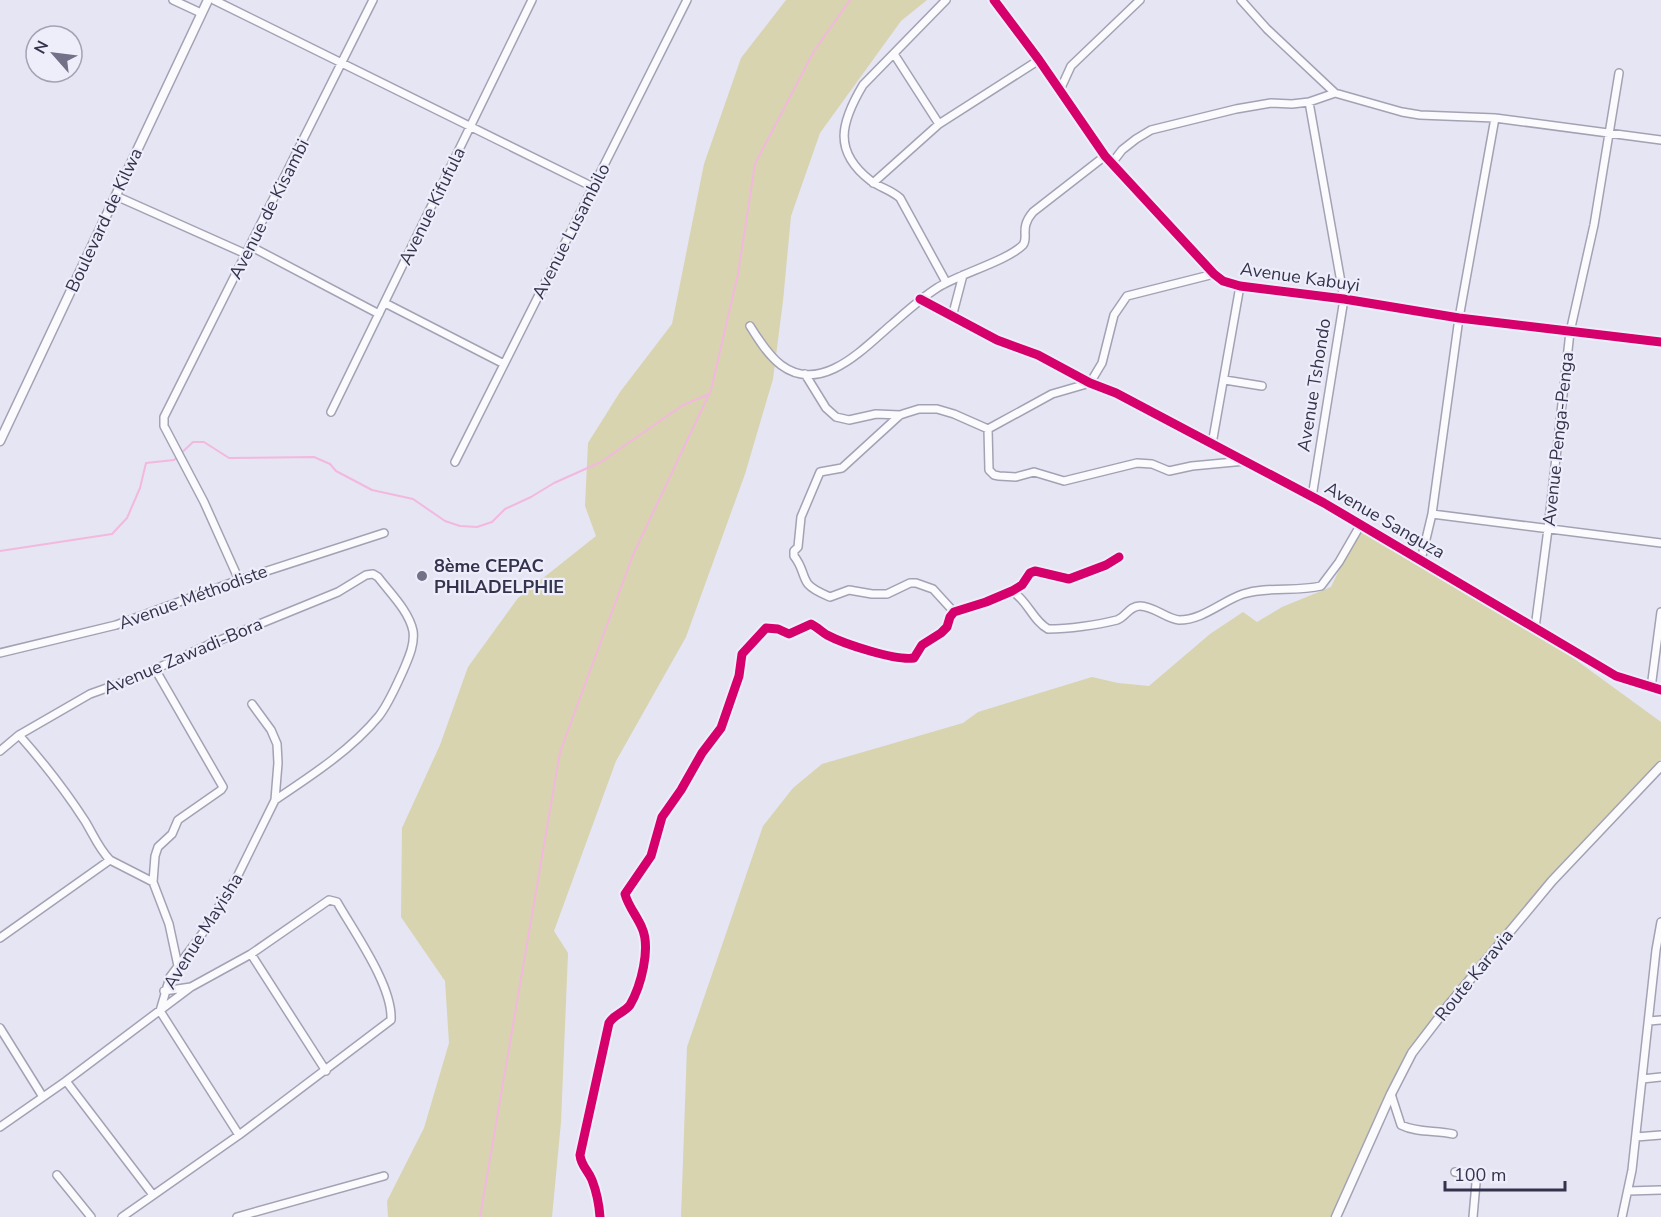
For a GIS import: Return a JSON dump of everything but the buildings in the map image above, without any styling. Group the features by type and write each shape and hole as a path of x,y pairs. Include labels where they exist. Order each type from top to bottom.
{"street":[{"path":"173,0 201,13"},
{"name":"Boulevard de Kilwa","path":"0,441 208,0"},
{"path":"214,0 593,187"},
{"name":"Avenue de Kisambi","path":"239,580 204,502 164,426 164,417 373,0"},
{"name":"Avenue Kifufula","path":"331,412 532,0"},
{"name":"Avenue Lusambilo","path":"455,462 687,0"},
{"path":"946,0 863,85 853,102 844,126 843,143 850,159 873,183 891,190 900,198 946,282"},
{"name":"Avenue Kabuyi","path":"994,0 1039,60 1105,156 1223,281 1240,286 1344,299 1459,318 1661,342"},
{"path":"1060,90 1071,66 1140,0"},
{"path":"1241,0 1267,29 1335,93 1402,112 1495,118 1661,140"},
{"path":"894,54 939,124"},
{"path":"873,183 939,124 1039,60"},
{"name":"Avenue Penga-Penga","path":"1535,628 1570,332 1594,225 1611,134 1619,74"},
{"path":"1112,163 1122,150 1151,130 1260,105 1309,102 1335,93"},
{"name":"Avenue Tshondo","path":"1309,102 1344,299 1312,496"},
{"path":"1421,560 1432,514 1459,318 1495,118"},
{"path":"750,326 761,343 781,364 805,374 834,369 851,360 920,299 946,282 1000,258 1023,244 1024,226 1033,212 1105,156"},
{"path":"116,196 246,254"},
{"path":"250,246 379,314"},
{"path":"988,429 1052,394 1090,383 1102,363 1114,315 1127,296 1214,274"},
{"path":"952,317 963,275"},
{"path":"1212,444 1240,286"},
{"name":"Avenue Sanguza","path":"920,299 997,340 1038,355 1090,383 1116,393 1246,461 1361,524 1616,676 1661,690"},
{"path":"385,303 504,364"},
{"path":"805,374 825,408 836,417 849,420 876,414 900,415 919,409 937,409 988,429"},
{"path":"1224,380 1263,386"},
{"path":"900,415 843,468 820,472 816,476 801,517 798,547 794,556 801,564 807,583 818,592 830,597 849,590 887,594 910,583 916,583 933,589 954,612"},
{"path":"988,429 989,470 999,476 1016,477 1034,472 1064,481 1137,463 1152,464 1168,471 1192,466 1246,461"},
{"path":"1432,514 1661,543"},
{"path":"1012,591 1025,601 1041,624 1048,629 1120,619 1132,608 1141,606 1175,619 1188,619 1204,614 1249,592 1321,586 1339,562 1361,524"},
{"name":"Avenue Méthodiste","path":"0,653 116,626 239,580 384,533"},
{"path":"600,1217 599,1198 591,1177 581,1163 580,1155 607,1029 612,1018 629,1005 640,978 646,947 643,930 625,894 651,856 662,817 681,790 702,753 721,728 739,676 742,654 766,628 778,629 789,634 811,624 826,634 865,649 908,659 914,658 922,645 946,627 954,612 1012,591 1022,585 1032,571 1069,579 1106,565 1119,557"},
{"name":"Avenue Zawadi-Bora","path":"0,751 19,735 90,694 338,592 366,575 373,574 378,577 405,613 413,631 413,644 409,657 380,715 347,747 307,779 275,800"},
{"path":"1651,688 1661,612"},
{"path":"155,669 223,787 176,823 172,834 158,847 153,861 153,882 169,924 178,966"},
{"name":"Avenue Mayisha","path":"0,1127 160,1011 164,991 170,977 202,934 238,874 275,800 277,744 271,730 252,704"},
{"path":"19,735 51,772 110,860 153,882"},
{"name":"Route Karavia","path":"1336,1217 1391,1094 1412,1053 1552,881 1661,766"},
{"path":"0,938 110,860"},
{"path":"122,1217 239,1135 326,1071 391,1019 386,993 379,975 337,902 329,900 250,954 191,987 160,1011 239,1135"},
{"path":"1622,1217 1636,1137 1658,964 1661,922"},
{"path":"250,954 326,1071"},
{"path":"164,991 191,987"},
{"path":"1649,1021 1661,1020"},
{"path":"0,1028 43,1097"},
{"path":"1642,1079 1661,1077"},
{"path":"66,1081 153,1195"},
{"path":"1391,1094 1401,1125 1419,1131 1453,1134"},
{"path":"1636,1137 1661,1135"},
{"path":"1455,1172 1473,1176 1476,1183 1473,1217"},
{"path":"57,1175 91,1217"},
{"path":"237,1217 384,1176"},
{"path":"1628,1191 1661,1190"}],"shaded area":[{"path":"786,0 927,0 901,21 820,133 791,216 773,379 745,474 686,637 616,761 554,931 568,953 561,1122 552,1217 388,1217 387,1201 424,1128 449,1043 445,981 401,917 402,828 440,745 468,667 518,598 596,536 585,506 588,443 620,392 672,324 704,164 741,58"},
{"path":"1361,524 1514,615 1661,722 1661,759 1584,840 1481,958 1434,1017 1399,1070 1333,1217 681,1217 687,1047 763,826 793,788 822,764 963,723 978,712 1092,677 1118,683 1149,686 1210,634 1243,612 1257,622 1282,607 1331,587"}],"waterway":[{"path":"480,1217 560,752 633,555 711,390 738,274 755,164 814,51 850,0"},
{"path":"0,551 112,534 127,518 140,488 146,463 174,460 193,442 204,442 229,458 314,457 330,464 336,471 372,490 413,499 445,521 460,526 477,527 492,522 505,509 554,483 601,462 683,405 707,395"}],"cycle path":[{"path":"994,0 1039,60 1105,156 1223,281 1240,286 1344,299 1459,318 1661,342"},
{"path":"920,299 997,340 1038,355 1090,383 1116,393 1324,503 1616,676 1661,690"},
{"path":"600,1217 595,1189 580,1155 609,1023 630,1005 644,967 645,936 625,894 651,856 662,817 681,790 702,753 721,728 739,676 742,654 766,628 778,629 789,634 811,624 827,635 857,647 895,657 914,658 922,645 947,627 954,612 1012,591 1022,585 1030,573 1035,571 1069,579 1106,565 1119,557"}],"place":[{"name":"8ème CEPAC PHILADELPHIE","path":"422,576"}]}
